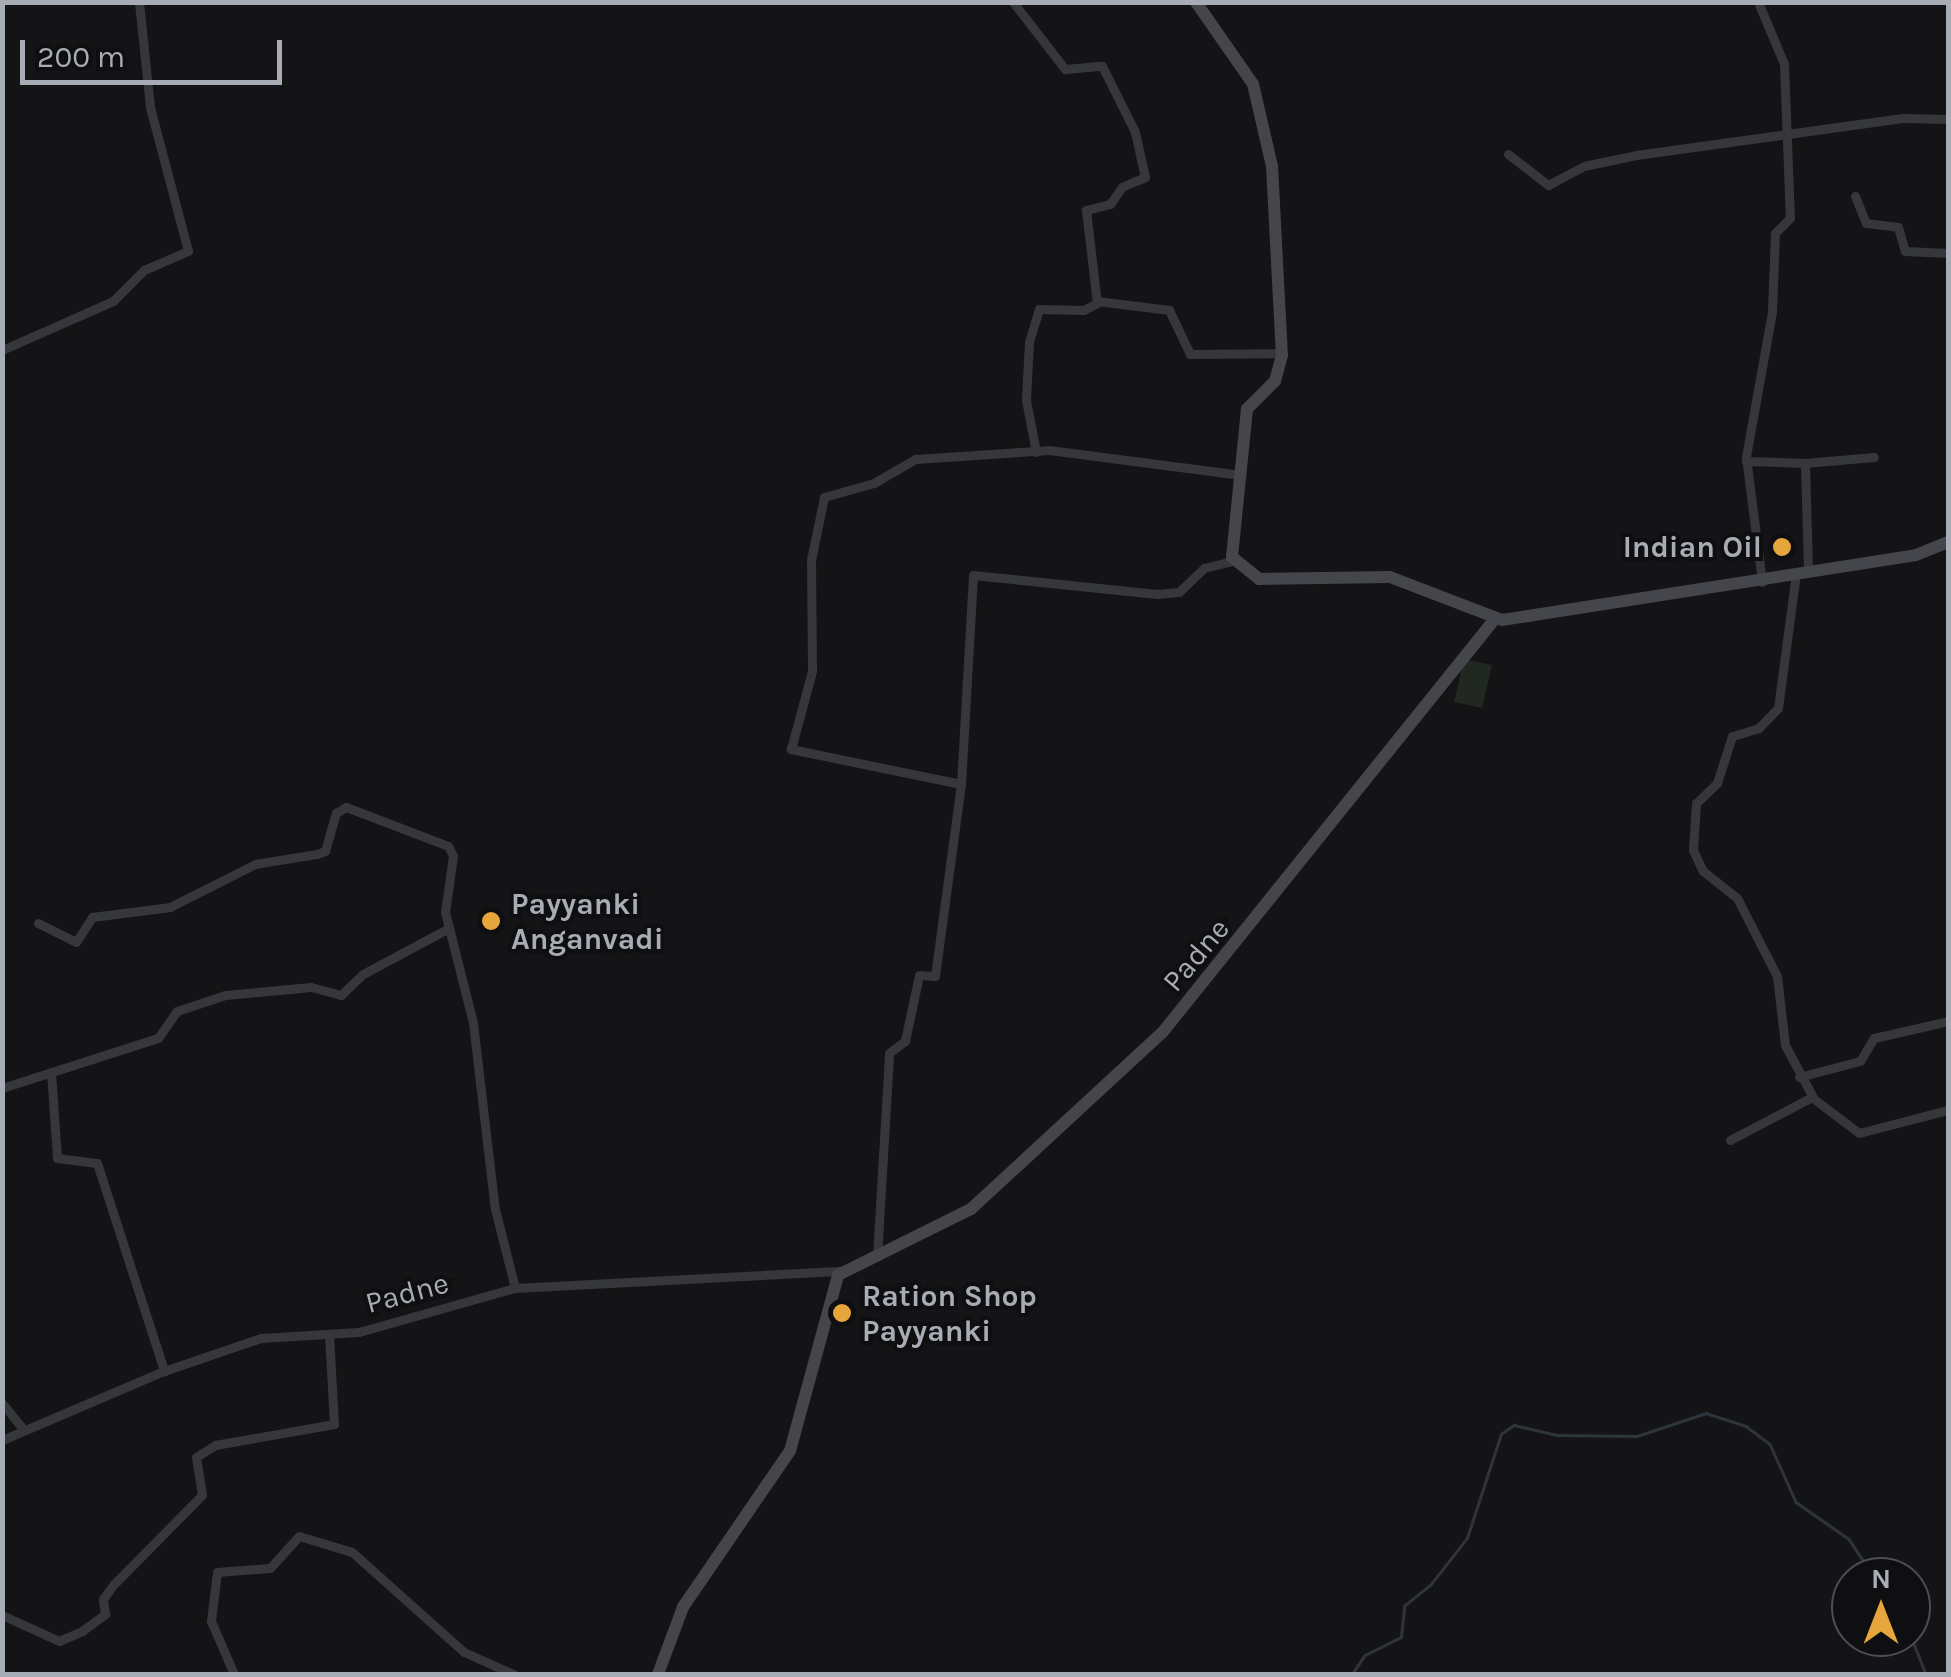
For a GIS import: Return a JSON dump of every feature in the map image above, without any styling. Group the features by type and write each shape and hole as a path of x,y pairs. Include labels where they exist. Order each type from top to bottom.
{"main road":[{"path":"1196,2 1254,84 1272,166 1282,353 1276,380 1248,409 1236,560 1258,579 1390,577 1494,620 1916,556 1948,542"},
{"name":"Padne","path":"842,1271 970,1210 1162,1033 1494,620"},
{"path":"658,1674 683,1607 790,1451 842,1271"}],"street":[{"path":"2,350 90,312 144,270 188,252 150,107 139,2"},
{"path":"1013,2 1065,69 1102,66 1134,132 1145,178 1122,187 1110,204 1086,210 1097,300"},
{"path":"1758,2 1784,64 1783,138 1790,218 1776,234 1772,312 1746,462 1762,582"},
{"path":"1508,154 1548,185 1584,166 1636,155 1783,138 1904,118 1948,119"},
{"path":"1856,196 1866,223 1898,227 1905,251 1948,253"},
{"path":"1036,452 1026,400 1029,342 1039,309 1084,310 1097,300 1169,310 1182,348 1190,354 1282,353"},
{"path":"961,784 792,749 812,671 811,560 824,497 874,483 915,459 1072,450 1240,475"},
{"path":"1746,462 1805,463 1874,457"},
{"path":"1805,463 1802,571 1778,708 1759,728 1732,736 1717,784 1700,793 1690,822 1703,871 1737,898 1778,976 1785,1045 1812,1097 1860,1133 1948,1110"},
{"path":"877,1257 889,1052 906,1040 919,975 935,976 961,784 972,575 1157,594 1179,592 1204,568 1236,560"},
{"path":"38,923 76,942 92,916 170,907 255,864 318,854 325,851 336,813 346,807 417,829 453,850 444,901 473,1023 495,1208 515,1288"},
{"path":"2,1088 158,1038 166,1034 177,1011 225,995 311,987 340,995 363,974 449,928"},
{"path":"1799,1077 1860,1062 1874,1038 1948,1021"},
{"path":"51,1072 57,1158 97,1163 164,1371"},
{"path":"1730,1140 1812,1097"},
{"name":"Padne","path":"2,1440 164,1371 261,1338 329,1335 396,1324 515,1288 842,1271"},
{"path":"2,1614 59,1641 82,1632 105,1614 103,1599 114,1584 202,1495 196,1457 215,1445 334,1424 329,1335"},
{"path":"2,1403 23,1429"},
{"path":"234,1674 211,1621 217,1572 270,1568 299,1536 352,1552 464,1652 512,1674"}],"shaded area":[{"path":"1464,659 1492,665 1482,708 1454,702"}],"waterway":[{"path":"1352,1674 1365,1655 1401,1637 1404,1606 1431,1584 1467,1538 1501,1434 1514,1425 1557,1435 1637,1436 1706,1413 1746,1426 1770,1444 1796,1502 1849,1539 1861,1557"},
{"path":"1919,1657 1926,1674"}],"place":[{"name":"Indian Oil","path":"1782,547"},
{"name":"Payyanki Anganvadi","path":"491,921"},
{"name":"Ration Shop Payyanki","path":"842,1313"}]}
